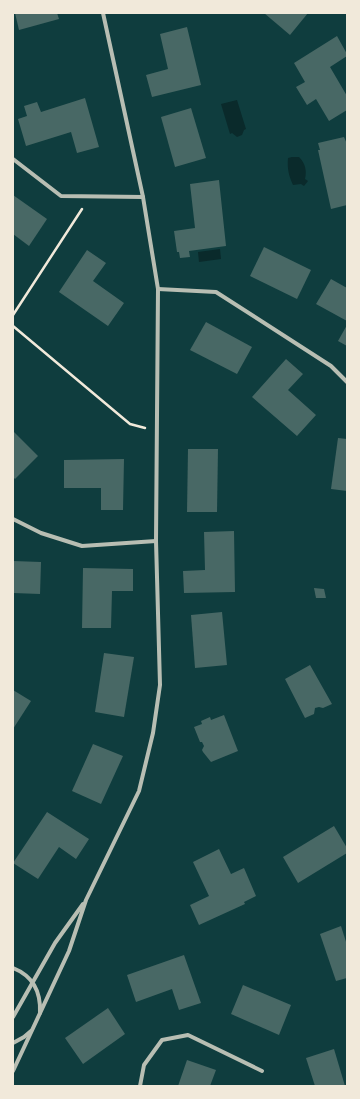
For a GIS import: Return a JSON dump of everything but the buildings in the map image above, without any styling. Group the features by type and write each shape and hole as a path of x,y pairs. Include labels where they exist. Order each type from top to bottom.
{"street":[{"path":"13,1072 70,951 86,900 139,791 153,733 160,685 156,541 158,289 143,197 103,13"},
{"path":"13,159 61,196 143,197"},
{"path":"158,289 216,292 330,366 347,382"},
{"path":"13,519 41,533 82,546 156,541"},
{"path":"13,1017 55,943 86,900"},
{"path":"13,968 21,971 33,982 38,991 40,1001 40,1012 37,1023 24,1037 13,1043"},
{"path":"140,1086 144,1065 162,1040 188,1035 262,1071"}],"path":[{"path":"13,315 89,197"},
{"path":"13,326 130,424 157,430"}],"water":[{"path":"237,100 246,129 242,135 237,137 232,133 230,134 221,104"},
{"path":"299,157 304,164 306,170 305,179 308,181 304,186 301,184 293,185 288,162 288,158"},
{"path":"220,249 221,259 199,262 198,252"}]}
